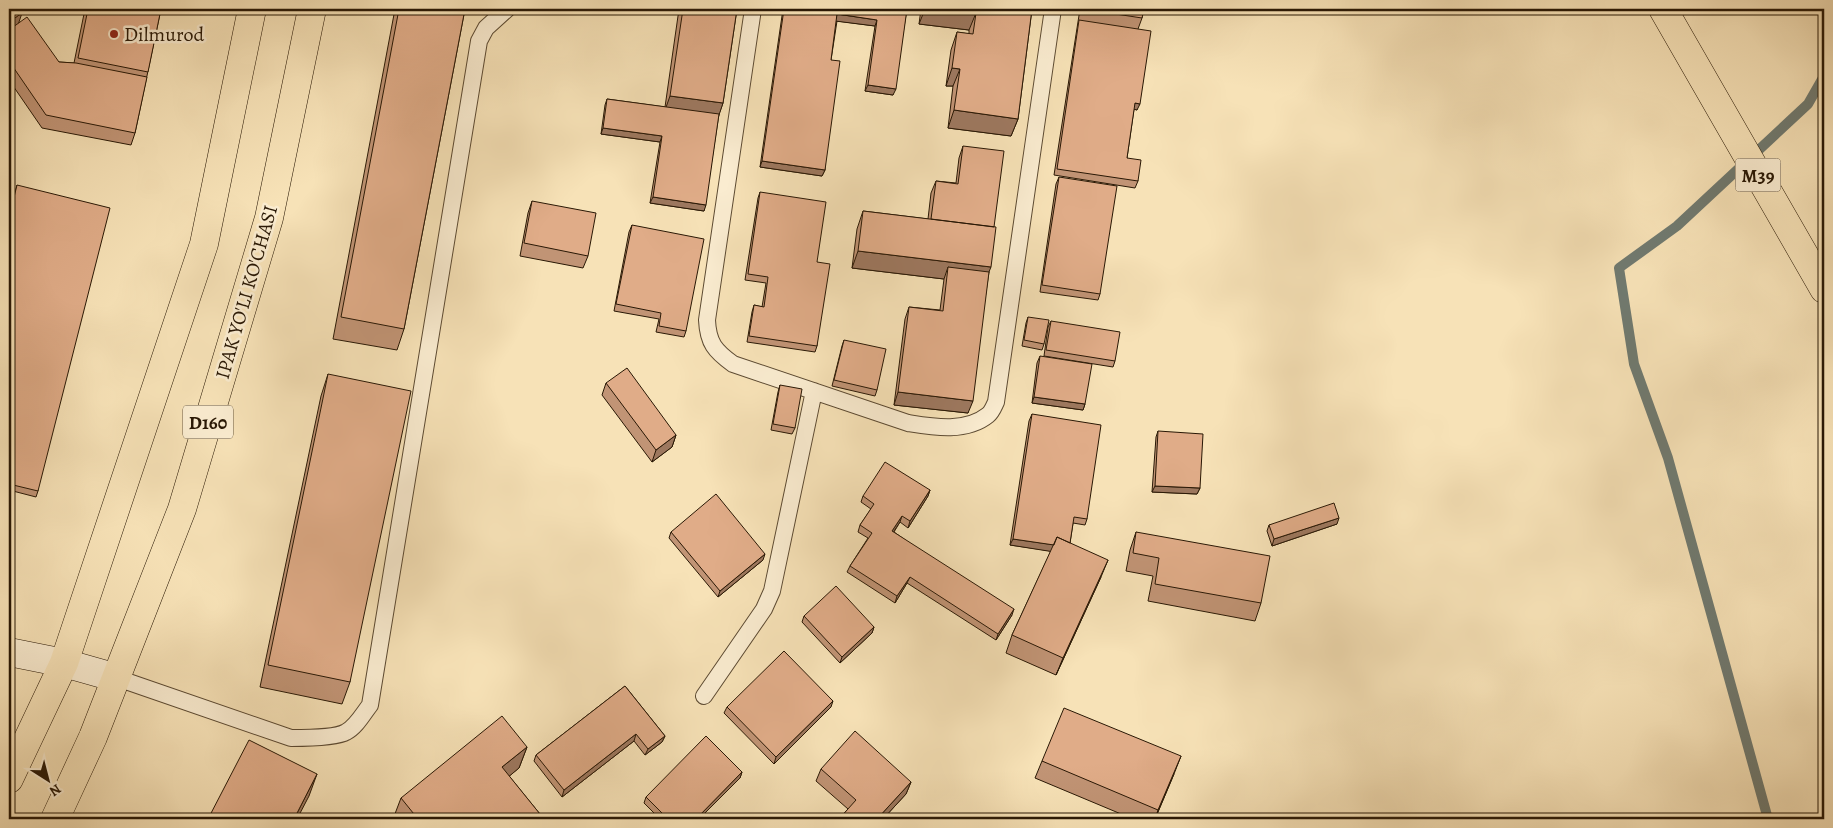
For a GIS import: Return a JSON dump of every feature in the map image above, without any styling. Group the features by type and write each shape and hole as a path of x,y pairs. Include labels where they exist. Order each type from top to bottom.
{"main road":[{"path":"9,780 64,663 204,244 252,9"},
{"name":"IPAK YO'LI KO'CHASI","path":"55,819 93,737 182,509 269,218 312,9"},
{"name":"M39","path":"1663,9 1819,280"},
{"path":"9,652 64,663 117,678"}],"lane":[{"path":"117,678 290,738 346,733 357,723 370,705 479,41 486,28 507,9"},
{"path":"753,9 707,320 708,333 713,346 719,355 733,364 908,423 936,428 978,421 989,414 996,402 1053,9"},
{"path":"704,696 764,609 772,591 814,391"}],"building":[{"path":"9,9 19,9 22,13 9,22"},
{"path":"88,9 161,9 148,72 78,58"},
{"path":"399,9 465,9 404,329 341,317"},
{"path":"683,9 737,9 723,103 670,96"},
{"path":"784,9 907,9 896,89 868,85 877,20 837,14 831,60 840,61 825,170 762,161"},
{"path":"946,9 1032,9 1018,119 954,110 960,69 952,68 957,32 973,34 976,13"},
{"path":"1083,9 1144,9 1142,18"},
{"path":"27,17 59,62 76,63 147,77 135,133 46,115 9,61 9,30"},
{"path":"1079,20 1151,31 1140,104 1135,103 1127,158 1141,160 1138,181 1057,169"},
{"path":"607,99 719,114 706,205 653,197 662,136 603,128"},
{"path":"963,146 1004,151 994,227 931,219 936,181 958,184"},
{"path":"1059,177 1117,186 1100,294 1042,285"},
{"path":"17,185 110,208 38,491 9,484 9,218"},
{"path":"760,192 826,202 817,262 830,264 817,346 749,336 754,305 764,307 768,277 748,274"},
{"path":"532,201 596,213 588,256 524,243"},
{"path":"863,211 996,227 991,267 858,251"},
{"path":"632,225 704,239 686,331 659,326 661,313 616,304"},
{"path":"948,267 989,272 973,401 898,392 909,307 943,311"},
{"path":"1028,317 1049,320 1044,344 1024,340"},
{"path":"1051,321 1120,332 1115,361 1046,350"},
{"path":"844,340 886,349 877,390 834,380"},
{"path":"1040,356 1092,364 1085,404 1034,397"},
{"path":"627,368 676,435 656,450 606,383"},
{"path":"328,374 411,391 350,682 268,665"},
{"path":"780,385 802,389 795,428 773,424"},
{"path":"1032,414 1101,425 1087,519 1074,517 1070,543 1057,537 1054,545 1013,539"},
{"path":"1158,431 1203,434 1200,488 1155,486"},
{"path":"885,462 930,490 910,521 902,516 892,531 1014,609 998,634 910,577 897,596 850,566 872,533 860,525 874,504 863,496"},
{"path":"716,494 765,554 720,591 671,532"},
{"path":"1334,503 1339,518 1274,539 1269,525"},
{"path":"1136,532 1270,556 1261,603 1155,584 1159,558 1133,553"},
{"path":"1057,537 1108,560 1063,658 1012,635"},
{"path":"836,586 874,627 842,657 804,616"},
{"path":"784,651 833,701 776,757 727,707"},
{"path":"625,686 665,736 648,749 636,734 564,790 536,755"},
{"path":"1064,708 1181,756 1158,810 1042,761"},
{"path":"502,716 527,747 502,767 544,819 418,819 401,798"},
{"path":"855,731 911,782 877,819 839,819 856,800 821,769"},
{"path":"706,736 742,772 696,819 668,819 646,797"},
{"path":"249,740 317,774 294,819 208,819"}],"waterway":[{"path":"1768,819 1668,458 1634,364 1619,268 1677,226 1808,104 1824,76"}],"place":[{"name":"Dilmurod","path":"114,34"}]}
